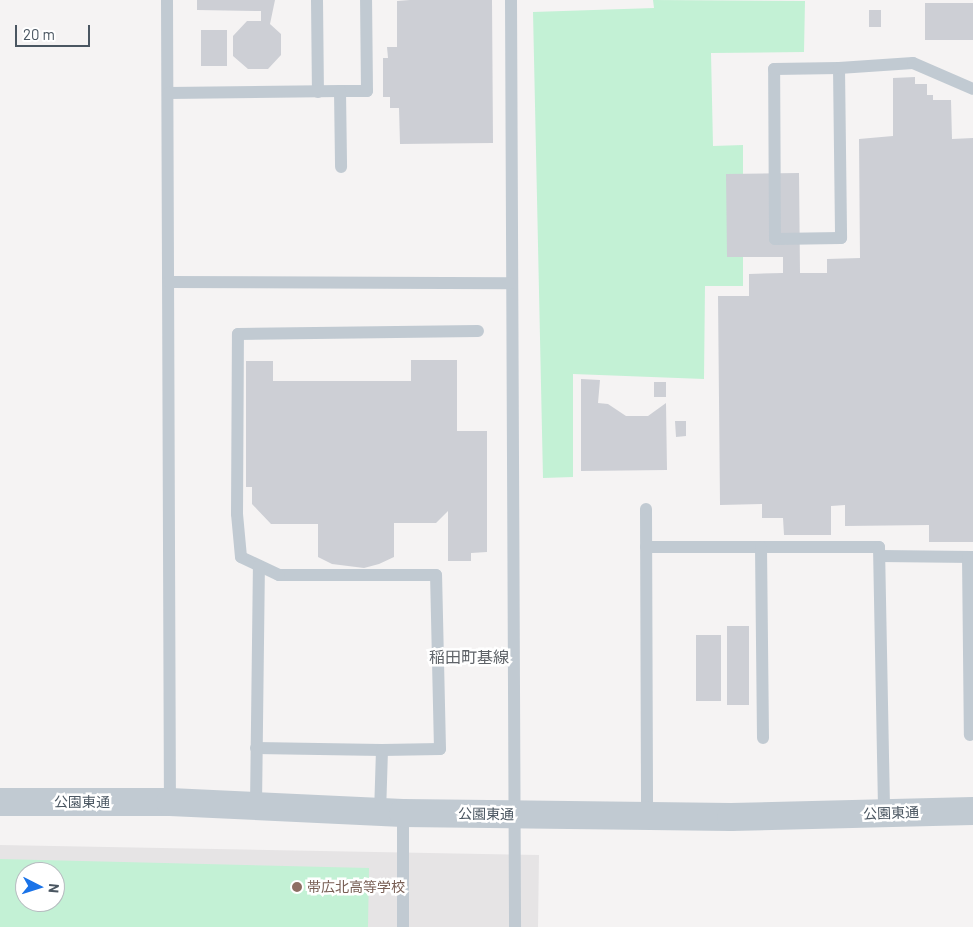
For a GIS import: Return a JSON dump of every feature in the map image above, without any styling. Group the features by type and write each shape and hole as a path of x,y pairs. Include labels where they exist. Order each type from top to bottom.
{"street":[{"name":"公園東通","path":"0,802 170,802 391,812 647,816 973,811"}],"lane":[{"path":"167,0 170,802"},
{"path":"317,0 318,92"},
{"path":"168,93 367,91 366,0"},
{"path":"511,0 510,283 515,927"},
{"path":"839,68 841,238 775,239 774,68 839,68 913,63 973,89"},
{"path":"340,91 341,167"},
{"path":"169,282 510,283"},
{"path":"256,748 440,749 436,575 279,575 241,558 237,514 238,334 478,331"},
{"path":"646,508 647,816"},
{"path":"646,547 880,547 884,813"},
{"path":"761,547 763,738"},
{"path":"880,556 970,557 970,735"},
{"path":"256,806 259,566"},
{"path":"382,750 391,812 403,927"}],"shaded area":[{"name":"帯広北高等学校","path":"0,845 539,855 538,927 0,927"}],"green space":[{"path":"653,0 805,1 804,52 711,53 713,146 743,145 743,286 705,286 704,379 573,374 573,477 543,478 533,12 654,8"},
{"path":"0,859 369,868 368,927 0,927"}],"building":[{"path":"197,0 275,0 270,24 281,34 281,55 268,69 248,69 233,56 233,36 247,21 261,21 261,11 197,10"},
{"path":"492,0 493,143 400,144 399,108 390,108 390,97 383,97 383,58 388,58 387,47 397,47 397,1"},
{"path":"925,3 973,3 973,40 925,40"},
{"path":"869,10 881,10 881,27 869,27"},
{"path":"201,30 227,30 227,66 201,66"},
{"path":"915,77 915,84 927,84 927,95 933,95 933,100 951,100 952,139 973,138 973,542 929,542 929,525 845,526 845,505 831,506 831,535 784,535 783,518 762,518 762,504 720,505 718,296 749,296 749,274 783,273 783,257 727,257 726,174 799,173 800,273 827,273 827,259 860,258 859,139 893,136 893,78"},
{"path":"411,360 457,360 457,431 487,431 487,552 471,553 471,561 448,561 448,511 436,523 394,523 394,557 379,564 364,568 332,564 318,557 318,524 271,524 252,504 252,487 246,487 246,361 273,361 273,381 411,381"},
{"path":"581,379 600,380 598,403 608,404 626,416 648,416 666,403 667,470 581,471"},
{"path":"654,382 666,382 666,397 654,397"},
{"path":"675,421 686,421 686,436 676,437"},
{"path":"727,626 749,626 749,705 727,705"},
{"path":"696,635 721,635 721,701 696,701"}],"place":[{"name":"帯広北高等学校","path":"297,887"}],"district":[{"name":"稲田町基線","path":"469,657"}]}
